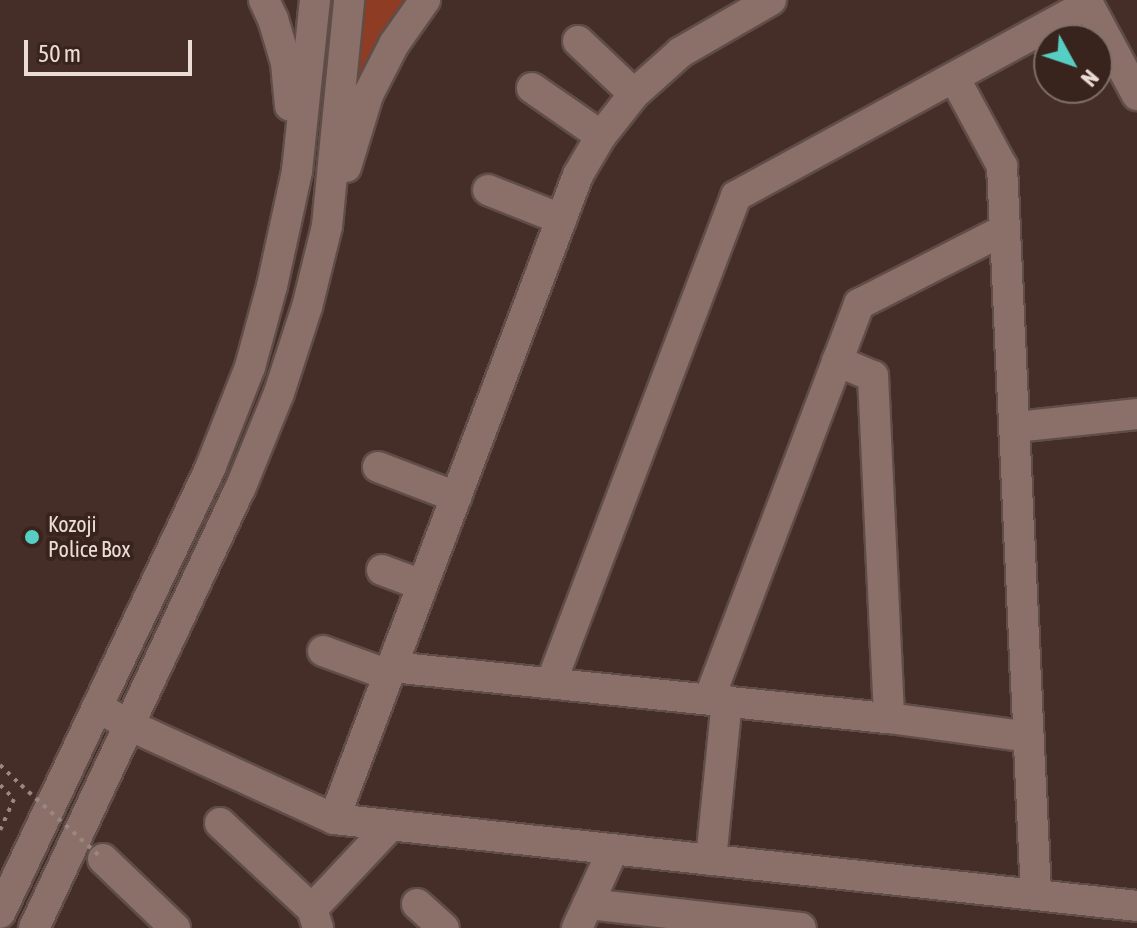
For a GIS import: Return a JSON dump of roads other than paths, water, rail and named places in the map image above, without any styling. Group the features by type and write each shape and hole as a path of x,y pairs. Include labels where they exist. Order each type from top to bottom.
{"street":[{"path":"264,0 286,63 297,171"},
{"path":"0,913 211,466 250,367 272,286 297,171 315,0"},
{"path":"327,226 349,0"},
{"path":"34,928 240,489 279,393 307,307 327,226 368,95 394,44 425,0"},
{"path":"334,819 578,175 601,136 634,94 681,52 771,0"},
{"path":"551,683 736,196 955,79 1087,2 1137,95"},
{"path":"578,41 634,94"},
{"path":"955,79 1002,166 1036,894"},
{"path":"532,88 601,136"},
{"path":"488,190 561,219"},
{"path":"711,860 718,700 859,304 1004,230"},
{"path":"837,361 873,376 889,718"},
{"path":"1016,427 1137,414"},
{"path":"378,467 456,497"},
{"path":"382,570 422,585"},
{"path":"323,651 390,671 718,700 1029,737"},
{"path":"97,707 131,726 334,819 1137,906"},
{"path":"220,823 315,919 390,826"},
{"path":"613,850 583,916 801,928"},
{"path":"103,859 175,928"},
{"path":"417,904 444,928"}],"place":[{"name":"Kozoji Police Box","path":"32,537"}]}
